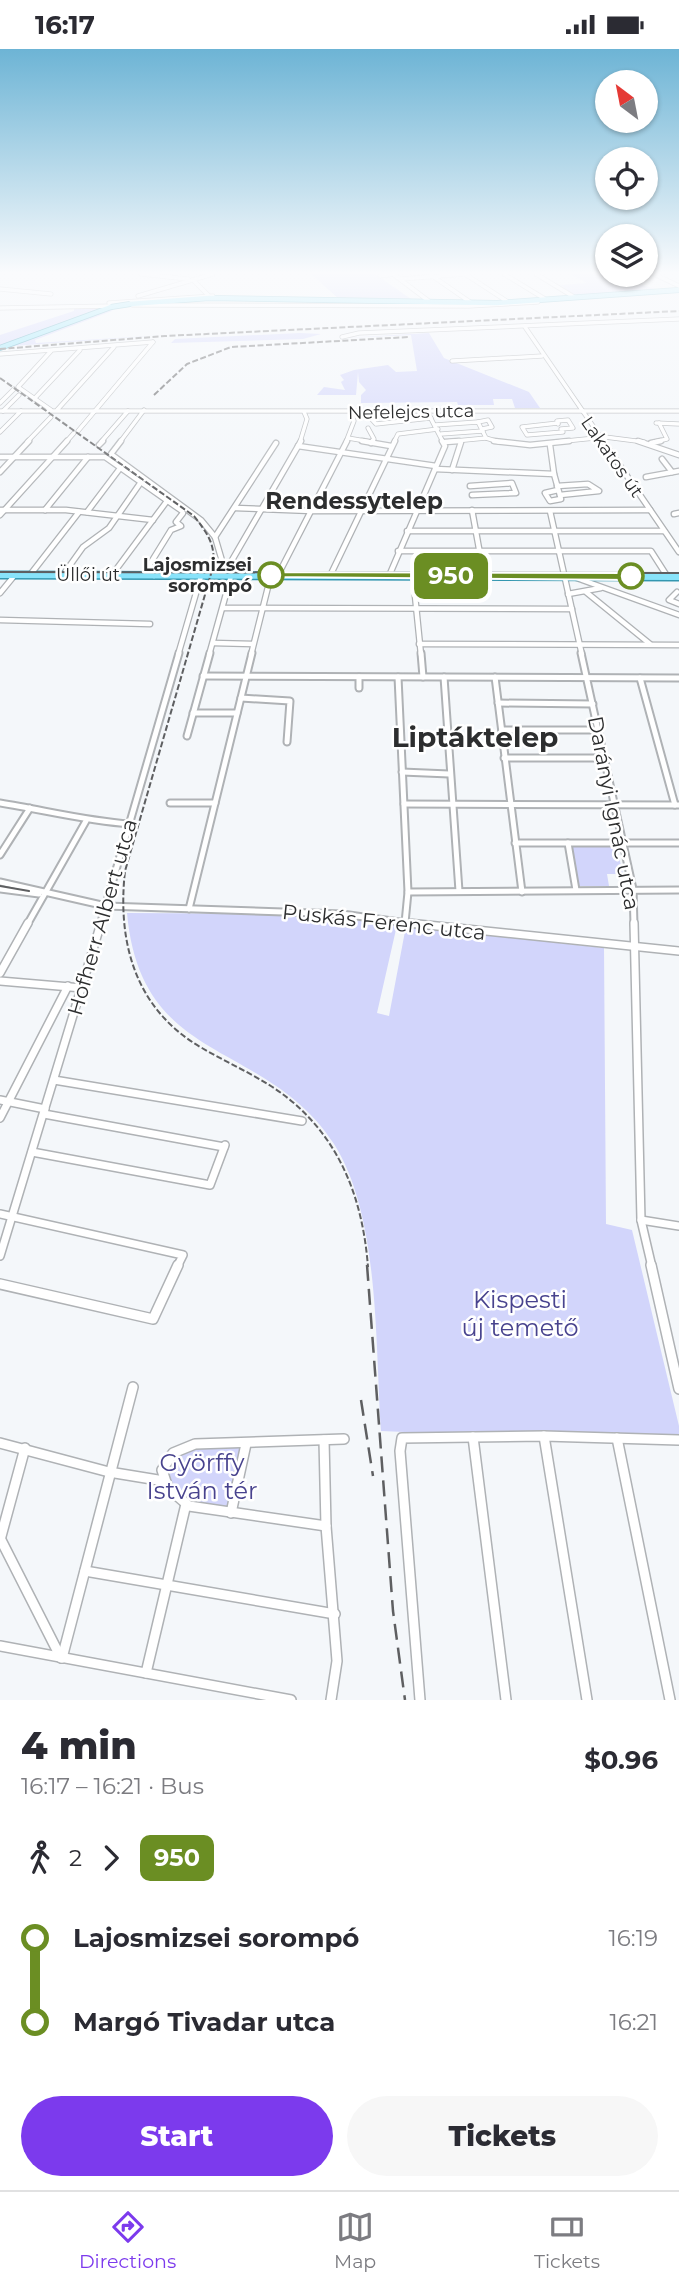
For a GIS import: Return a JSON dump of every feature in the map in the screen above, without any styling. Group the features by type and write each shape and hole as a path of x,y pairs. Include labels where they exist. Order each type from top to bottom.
{"main road":[{"name":"Üllői út","path":"0,575 679,577"}],"street":[{"path":"0,354 35,351"},
{"path":"0,403 51,351"},
{"path":"34,398 79,351"},
{"path":"57,410 110,351"},
{"path":"0,515 96,411 146,351"},
{"name":"Lakatos út","path":"539,351 679,552"},
{"path":"452,361 542,356"},
{"path":"16,388 51,410"},
{"path":"1,411 19,395"},
{"name":"Nefelejcs utca","path":"1,411 679,411"},
{"path":"0,432 21,411"},
{"path":"99,445 128,411"},
{"path":"108,456 144,411"},
{"path":"389,576 445,442 427,411"},
{"path":"226,574 298,446 307,419 304,412"},
{"path":"189,909 253,643 274,575 312,511 341,453 354,424 352,413"},
{"path":"366,413 370,421 376,424 431,418"},
{"path":"0,472 51,417"},
{"path":"330,576 391,446 400,433 438,430 482,430 492,428 488,420 438,430 403,436"},
{"path":"568,420 573,428 527,435 522,426 557,422 568,420"},
{"path":"478,422 486,438"},
{"path":"557,422 568,440"},
{"path":"649,443 667,439 657,423 679,424"},
{"path":"371,443 374,439 370,430 380,430"},
{"path":"445,442 486,438 496,443 550,445 599,437 631,438 679,454"},
{"path":"348,438 391,446"},
{"path":"452,470 461,442"},
{"path":"215,537 276,443"},
{"path":"550,445 559,492"},
{"path":"298,446 452,470 554,474"},
{"path":"108,456 182,512 176,522 181,526 171,530 150,564 154,576"},
{"path":"0,457 108,456 205,525 215,537 226,574 223,608 187,736"},
{"path":"45,510 88,457"},
{"path":"662,459 671,472"},
{"path":"87,512 121,467"},
{"path":"467,471 472,497 516,493 512,483 470,485"},
{"path":"646,477 679,471"},
{"path":"63,575 83,547 106,530 118,516 141,482"},
{"path":"559,492 588,484 596,487 598,499"},
{"path":"559,492 597,492"},
{"path":"112,575 167,501"},
{"path":"235,508 312,511 650,510"},
{"path":"2,510 87,512 153,520"},
{"path":"472,510 484,576"},
{"name":"Darányi Ignác utca","path":"550,511 569,576 568,594 633,889 637,947 641,1220 679,1389"},
{"path":"30,575 79,512"},
{"path":"205,525 222,527"},
{"path":"407,531 664,531"},
{"path":"398,551 651,551 667,576"},
{"path":"0,593 14,576"},
{"name":"Hofherr Albert utca","path":"0,1256 82,988 201,576"},
{"path":"413,576 423,677"},
{"path":"582,578 679,615"},
{"path":"568,594 601,587"},
{"path":"586,592 650,644"},
{"path":"677,596 668,600 679,604"},
{"path":"223,608 572,609"},
{"path":"0,620 150,624"},
{"path":"213,643 253,643"},
{"path":"419,644 679,645"},
{"path":"203,676 679,678"},
{"path":"359,677 359,688"},
{"path":"398,677 408,892 405,923"},
{"path":"444,677 459,891"},
{"path":"495,677 522,893"},
{"path":"404,804 677,805 640,678"},
{"path":"241,698 290,701 287,742"},
{"path":"498,703 593,703"},
{"path":"193,713 237,713"},
{"path":"502,730 599,730"},
{"path":"504,758 605,758"},
{"path":"402,772 449,774"},
{"path":"0,803 73,815 86,821 130,824"},
{"path":"170,803 215,803"},
{"path":"0,855 30,808"},
{"path":"0,973 86,821"},
{"path":"515,843 679,843"},
{"path":"568,843 576,890"},
{"path":"0,882 31,888 45,894"},
{"path":"0,889 45,894"},
{"path":"408,892 679,890"},
{"name":"Puskás Ferenc utca","path":"45,894 106,906 318,912 679,951"},
{"path":"0,981 82,988"},
{"path":"0,1118 4,1101 68,986"},
{"path":"54,1080 302,1121"},
{"path":"4,1101 44,1112 225,1146 210,1185 32,1152"},
{"path":"0,1214 183,1255 153,1319 0,1284"},
{"path":"641,1220 679,1226"},
{"path":"62,1658 133,1387"},
{"path":"544,1436 587,1700"},
{"path":"420,1700 400,1451 402,1439 544,1436 679,1440"},
{"path":"473,1437 506,1700"},
{"path":"326,1526 186,1504 173,1495 164,1481 165,1463 184,1447 195,1444 344,1439"},
{"path":"617,1439 670,1700"},
{"path":"324,1440 326,1526 337,1661 331,1700"},
{"path":"0,1443 110,1472 164,1481"},
{"path":"231,1513 246,1444"},
{"path":"24,1448 0,1539 62,1658"},
{"path":"146,1673 186,1504"},
{"path":"85,1571 335,1614"},
{"path":"0,1646 290,1700"}],"green space":[{"path":"414,351 440,351 444,358 529,392 540,408 515,408 512,399 493,399 494,405 458,405 457,402 361,403 361,395 366,390 359,382 358,372 356,395 317,395 324,387 345,390 341,382 344,380 340,375 354,370 388,365 396,372 417,371"},
{"path":"570,844 616,845 623,874 607,874 609,886 578,886"},
{"name":"Kispesti új temető","path":"127,913 299,914 397,925 377,1013 389,1016 406,926 604,948 606,1224 632,1230 679,1426 679,1437 410,1437 405,1432 381,1431 376,1321 368,1244 349,1173 334,1144 306,1110 274,1085 180,1026 155,999 137,963"},
{"name":"Györffy István tér","path":"246,1444 231,1513 182,1502 162,1470 184,1447"}],"tram line":[{"path":"0,572 679,573"},
{"path":"0,886 29,891"}],"railway":[{"path":"154,395 187,364 221,351"},
{"path":"0,378 194,516 210,539 213,567 125,871 123,898 128,949 136,973 161,1015 202,1048 279,1091 323,1134 336,1154 355,1197 368,1267"},
{"path":"367,1265 393,1611 405,1700"},
{"path":"361,1400 373,1476"}],"bus line":[{"name":"950","path":"271,575 631,576"}],"place":[{"name":"Lajosmizsei sorompó","path":"271,575"}],"district":[{"name":"Rendessytelep","path":"354,501"},
{"name":"Liptáktelep","path":"475,737"}]}
